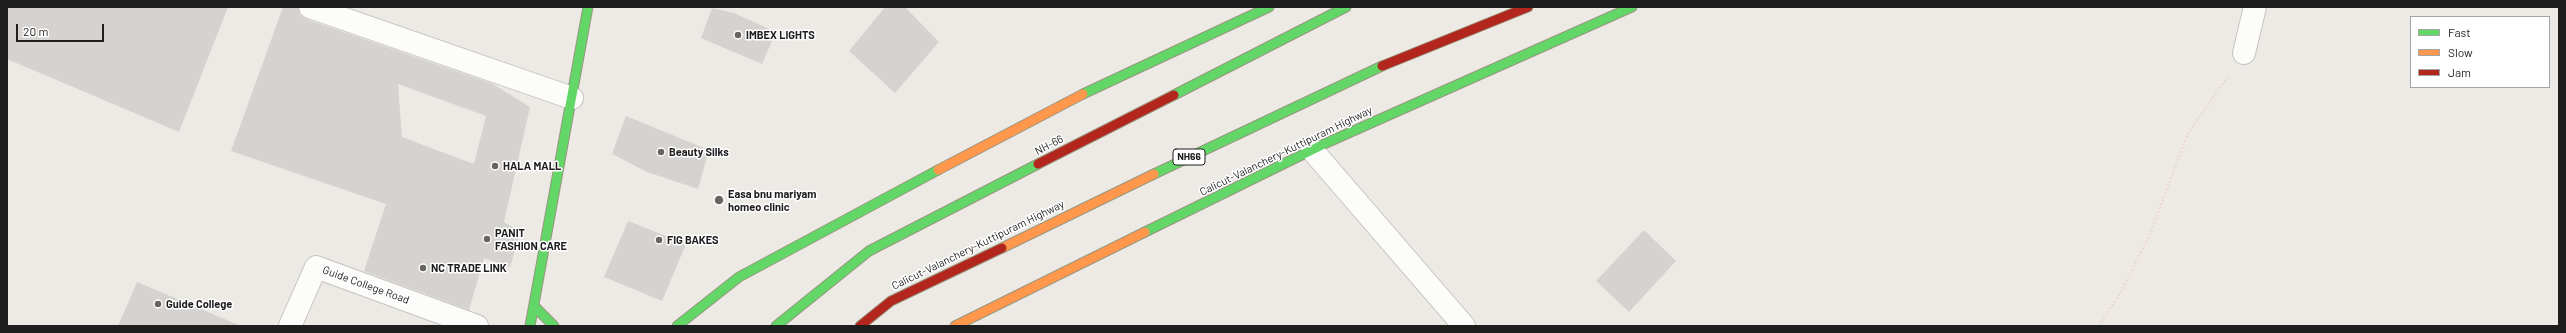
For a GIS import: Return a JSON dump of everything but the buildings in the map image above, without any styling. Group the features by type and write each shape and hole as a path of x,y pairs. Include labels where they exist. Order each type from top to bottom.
{"main road":[{"path":"530,326 588,7"},
{"path":"677,326 739,277 753,269 1049,110 1269,7"},
{"name":"NH-66","path":"776,326 869,251 1346,7"},
{"name":"Calicut-Valanchery-Kuttipuram Highway","path":"860,326 891,301 1362,74 1528,7"},
{"name":"Calicut-Valanchery-Kuttipuram Highway","path":"955,326 1312,150 1632,7"},
{"path":"534,306 554,326"}],"street":[{"path":"310,7 572,98"},
{"path":"2244,53 2255,7"},
{"path":"1312,150 1464,326"},
{"name":"Guide College Road","path":"290,326 316,267 477,326"}],"path":[{"path":"2099,326 2122,290 2150,234 2188,133 2244,53"}],"traffic: fast":[{"path":"530,326 588,7"},
{"path":"1083,94 1269,7"},
{"path":"1174,95 1346,7"},
{"path":"1145,232 1324,144 1632,7"},
{"path":"1154,174 1382,66"},
{"path":"776,326 869,251 1038,164"},
{"path":"677,326 739,277 938,170"},
{"path":"534,306 554,326"}],"traffic: slow":[{"path":"938,170 1083,94"},
{"path":"1002,248 1154,174"},
{"path":"955,326 1145,232"}],"traffic: jam":[{"path":"1382,66 1528,7"},
{"path":"1038,164 1174,95"},
{"path":"860,326 891,301 1002,248"}],"place":[{"name":"IMBEX LIGHTS","path":"738,35"},
{"name":"Beauty Silks","path":"661,152"},
{"name":"HALA MALL","path":"495,166"},
{"name":"Easa bnu mariyam homeo clinic","path":"719,200"},
{"name":"PANIT FASHION CARE","path":"487,239"},
{"name":"FIG BAKES","path":"659,240"},
{"name":"NC TRADE LINK","path":"423,268"},
{"name":"Guide College","path":"158,304"}]}
